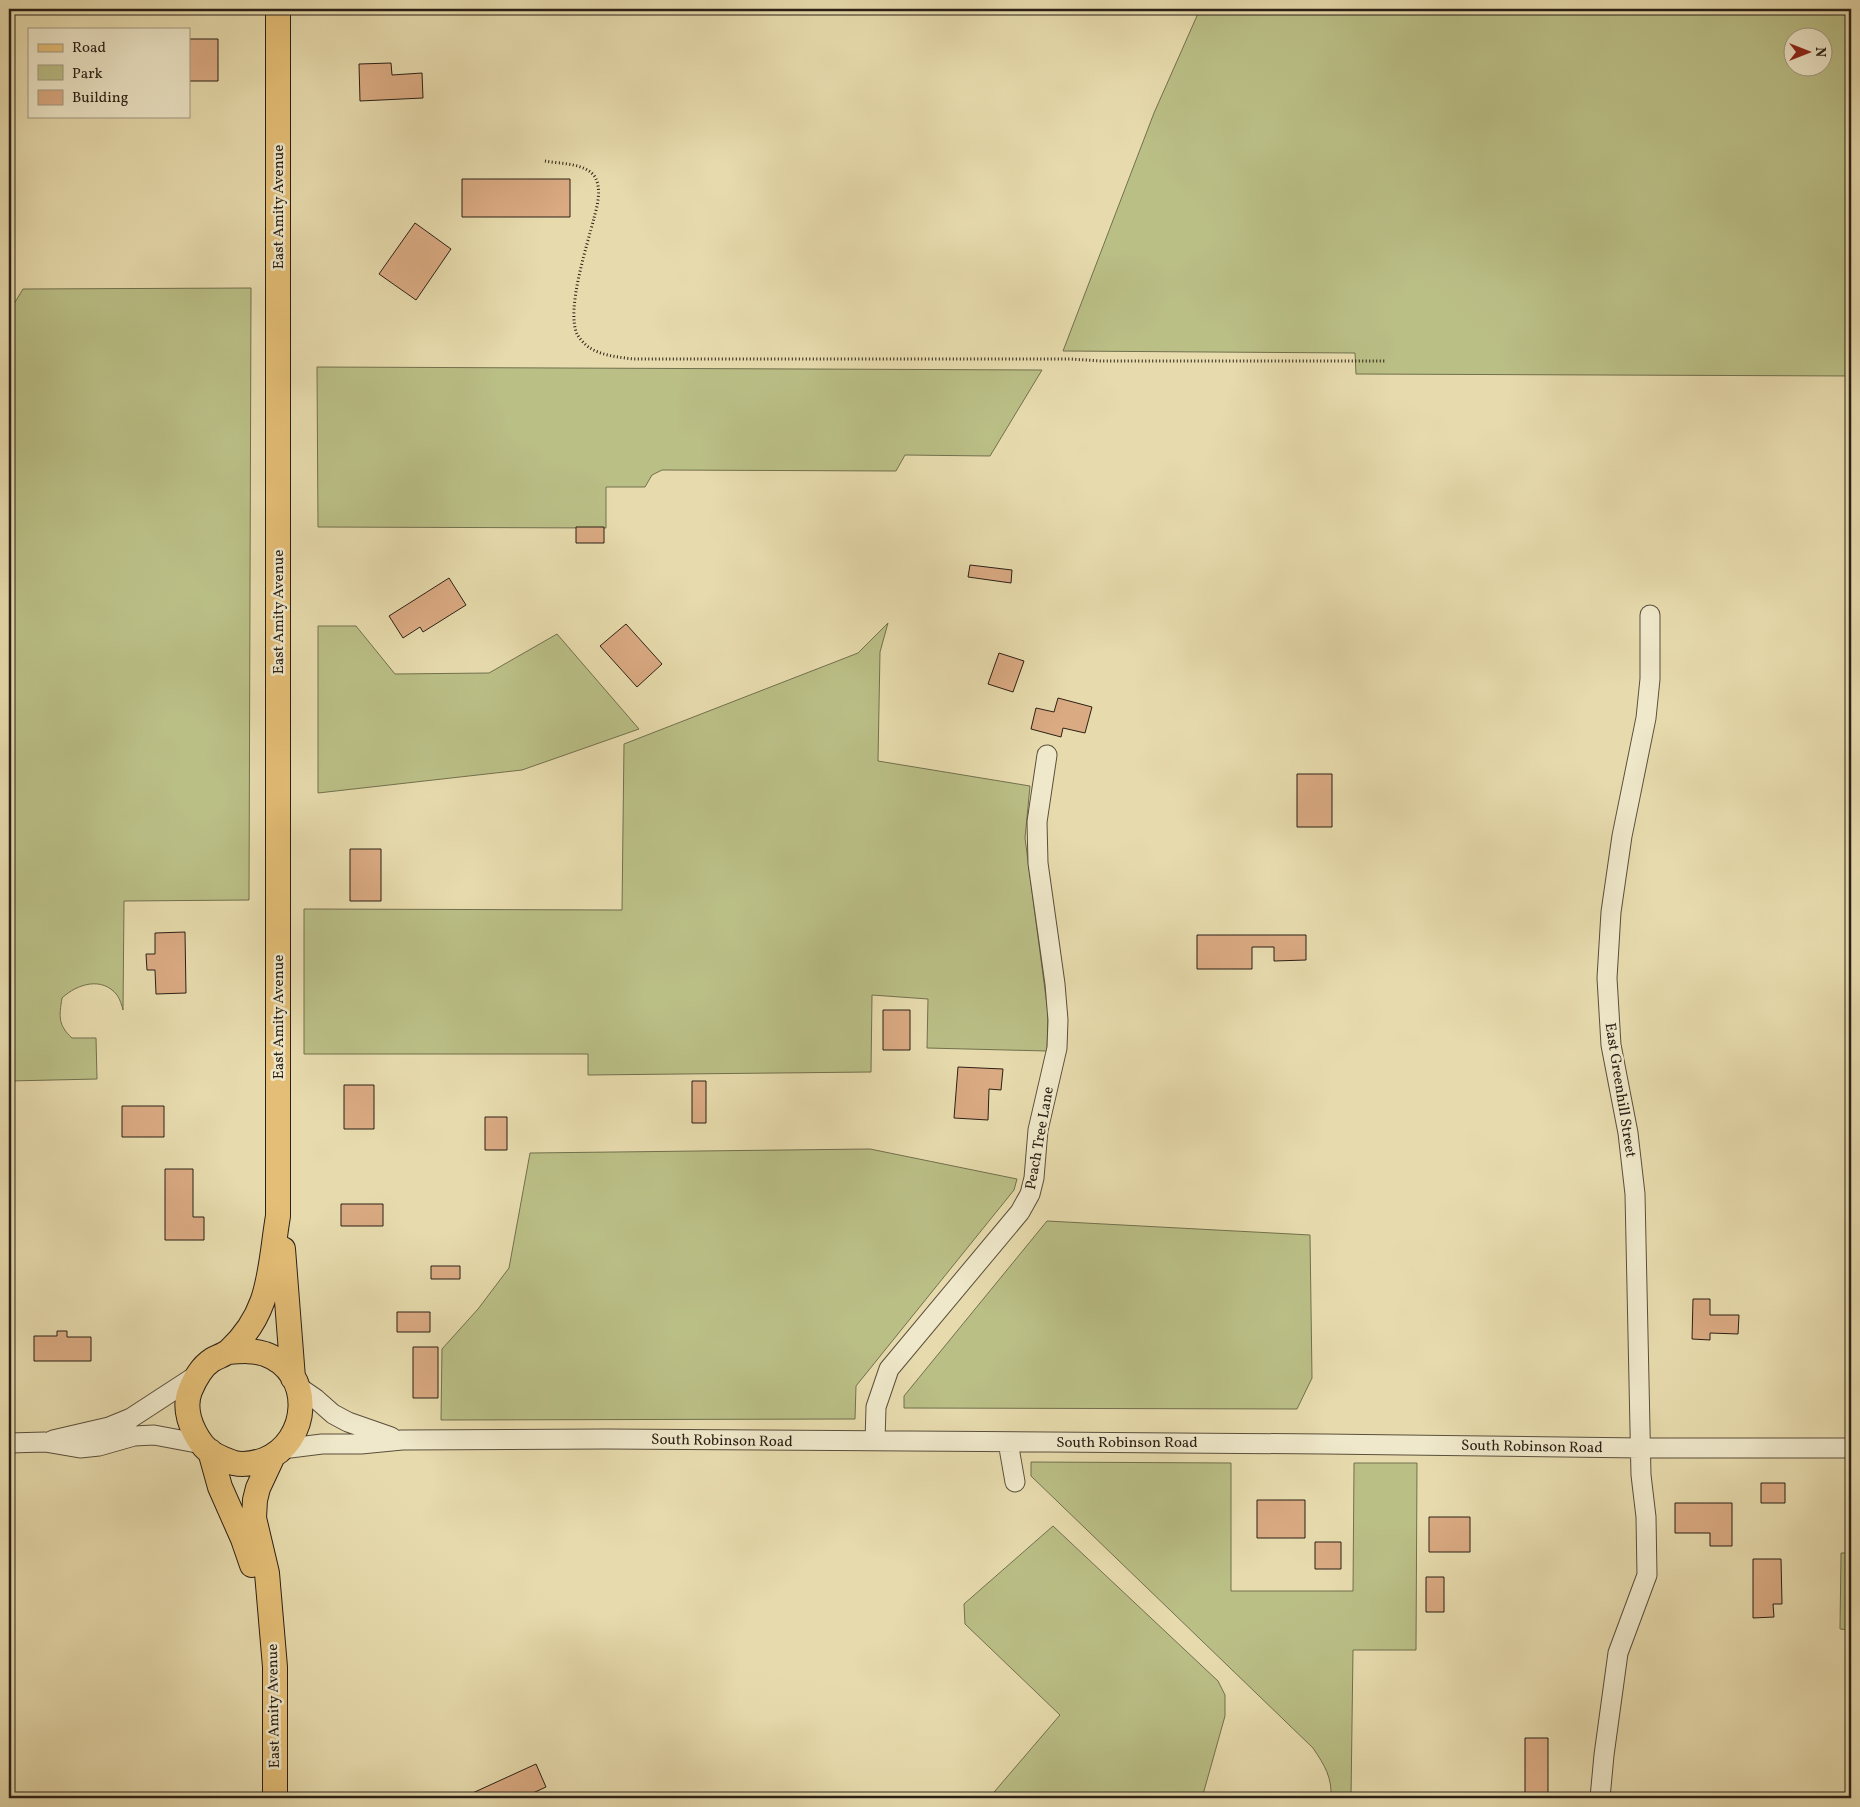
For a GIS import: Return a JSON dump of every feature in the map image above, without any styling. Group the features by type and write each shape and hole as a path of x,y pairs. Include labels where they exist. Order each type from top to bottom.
{"main road":[{"name":"East Amity Avenue","path":"228,1352 252,1325 263,1304 269,1283 278,1216 278,9"},
{"name":"East Amity Avenue","path":"278,1216 284,1255 295,1382"},
{"path":"247,1350 266,1354 282,1364 295,1382 300,1394 301,1412 296,1430 287,1445 277,1453 256,1463 238,1464 221,1459 206,1448 193,1432 188,1413 189,1394 197,1375 210,1361 228,1352 247,1350"},
{"name":"East Amity Avenue","path":"206,1448 220,1487 243,1539 270,1614"},
{"name":"East Amity Avenue","path":"275,1798 275,1667 268,1573 254,1518 258,1488 277,1453"}],"street":[{"name":"East Greenhill Street","path":"1600,1798 1618,1653 1647,1575 1646,1517 1641,1474 1636,1194 1628,1133 1611,1045 1607,978 1611,912 1622,836 1646,718 1650,679 1650,615"},
{"name":"Peach Tree Lane","path":"875,1441 876,1407 889,1369 1020,1212 1030,1194 1034,1178 1038,1130 1057,1048 1055,984 1038,863 1037,822 1047,755"},
{"path":"44,1442 109,1427 132,1418 197,1375"},
{"name":"South Robinson Road","path":"295,1382 348,1422 365,1430 402,1440"},
{"path":"9,1443 44,1442 80,1448 99,1446 134,1436 154,1435 206,1448"},
{"name":"South Robinson Road","path":"277,1453 322,1444 361,1444 402,1440 616,1439 1641,1448 1851,1448"},
{"path":"1008,1442 1015,1482"}],"path":[{"path":"546,162 584,169 595,177 598,189 597,206 574,301 574,322 577,335 589,347 605,355 633,359 1386,361"}],"green space":[{"path":"1200,9 1851,9 1851,376 1356,374 1355,353 1063,351 1154,113"},
{"path":"251,288 249,900 124,901 123,1010 120,1000 111,989 104,985 90,984 75,989 62,998 60,1010 62,1025 72,1038 96,1038 97,1079 9,1081 9,312 23,289"},
{"path":"317,367 1042,370 990,456 905,455 896,471 662,470 652,475 645,487 606,487 606,528 318,527"},
{"path":"888,623 880,652 878,761 1030,786 1025,838 1048,1013 1047,1051 927,1048 928,999 872,995 871,1072 588,1075 588,1054 304,1054 304,909 622,910 624,744 858,653"},
{"path":"318,626 356,626 395,674 489,673 557,634 639,729 522,770 318,793"},
{"path":"870,1149 1017,1179 1014,1190 856,1386 855,1419 441,1420 442,1349 478,1309 509,1268 530,1153"},
{"path":"1047,1221 1310,1235 1312,1378 1297,1409 904,1408 904,1396"},
{"path":"1031,1462 1231,1463 1231,1591 1353,1591 1354,1463 1417,1463 1416,1650 1353,1650 1351,1798 1331,1798 1327,1772 1313,1748 1031,1476"},
{"path":"1053,1526 1218,1681 1225,1695 1225,1716 1202,1798 989,1798 1060,1715 965,1624 964,1604"},
{"path":"1841,1553 1851,1553 1851,1630 1840,1629"}],"building":[{"path":"190,39 218,39 218,81 190,81"},
{"path":"391,63 392,75 422,73 423,98 360,101 359,64"},
{"path":"462,179 570,179 570,217 462,217"},
{"path":"415,223 451,249 416,300 379,274"},
{"path":"576,527 604,527 604,543 576,543"},
{"path":"970,565 1012,570 1011,583 968,577"},
{"path":"449,578 466,605 423,632 420,627 403,638 389,616"},
{"path":"626,624 662,664 637,687 600,646"},
{"path":"999,653 1024,661 1013,692 988,684"},
{"path":"1058,698 1092,707 1085,733 1063,728 1061,737 1031,729 1036,708 1054,712"},
{"path":"1297,774 1332,774 1332,827 1297,827"},
{"path":"350,849 381,849 381,901 350,901"},
{"path":"185,932 186,993 156,994 155,970 147,970 146,954 155,954 155,933"},
{"path":"1197,935 1306,935 1306,960 1274,961 1274,947 1252,947 1252,969 1197,969"},
{"path":"883,1010 910,1010 910,1050 883,1050"},
{"path":"958,1067 1003,1069 1001,1090 989,1089 988,1120 954,1118"},
{"path":"692,1081 706,1081 706,1123 692,1123"},
{"path":"344,1085 374,1085 374,1129 344,1129"},
{"path":"122,1106 164,1106 164,1137 122,1137"},
{"path":"485,1117 507,1117 507,1150 485,1150"},
{"path":"165,1169 193,1169 193,1217 204,1217 204,1240 165,1240"},
{"path":"341,1204 383,1204 383,1226 341,1226"},
{"path":"431,1266 460,1266 460,1279 431,1279"},
{"path":"1693,1299 1710,1299 1710,1315 1739,1315 1738,1334 1710,1333 1710,1340 1692,1339"},
{"path":"397,1312 430,1312 430,1332 397,1332"},
{"path":"57,1331 67,1331 67,1337 91,1337 91,1361 34,1361 34,1336 57,1336"},
{"path":"413,1347 438,1347 438,1398 413,1398"},
{"path":"1761,1483 1785,1483 1785,1503 1761,1503"},
{"path":"1257,1500 1305,1500 1305,1538 1257,1538"},
{"path":"1675,1503 1732,1503 1732,1546 1710,1546 1710,1533 1675,1533"},
{"path":"1429,1517 1470,1517 1470,1552 1429,1552"},
{"path":"1315,1542 1341,1542 1341,1569 1315,1569"},
{"path":"1753,1559 1781,1559 1782,1604 1773,1604 1774,1617 1753,1618"},
{"path":"1426,1577 1444,1577 1444,1612 1426,1612"},
{"path":"1525,1738 1548,1738 1548,1798 1525,1798"},
{"path":"536,1764 546,1787 522,1798 467,1798 466,1796"}]}
